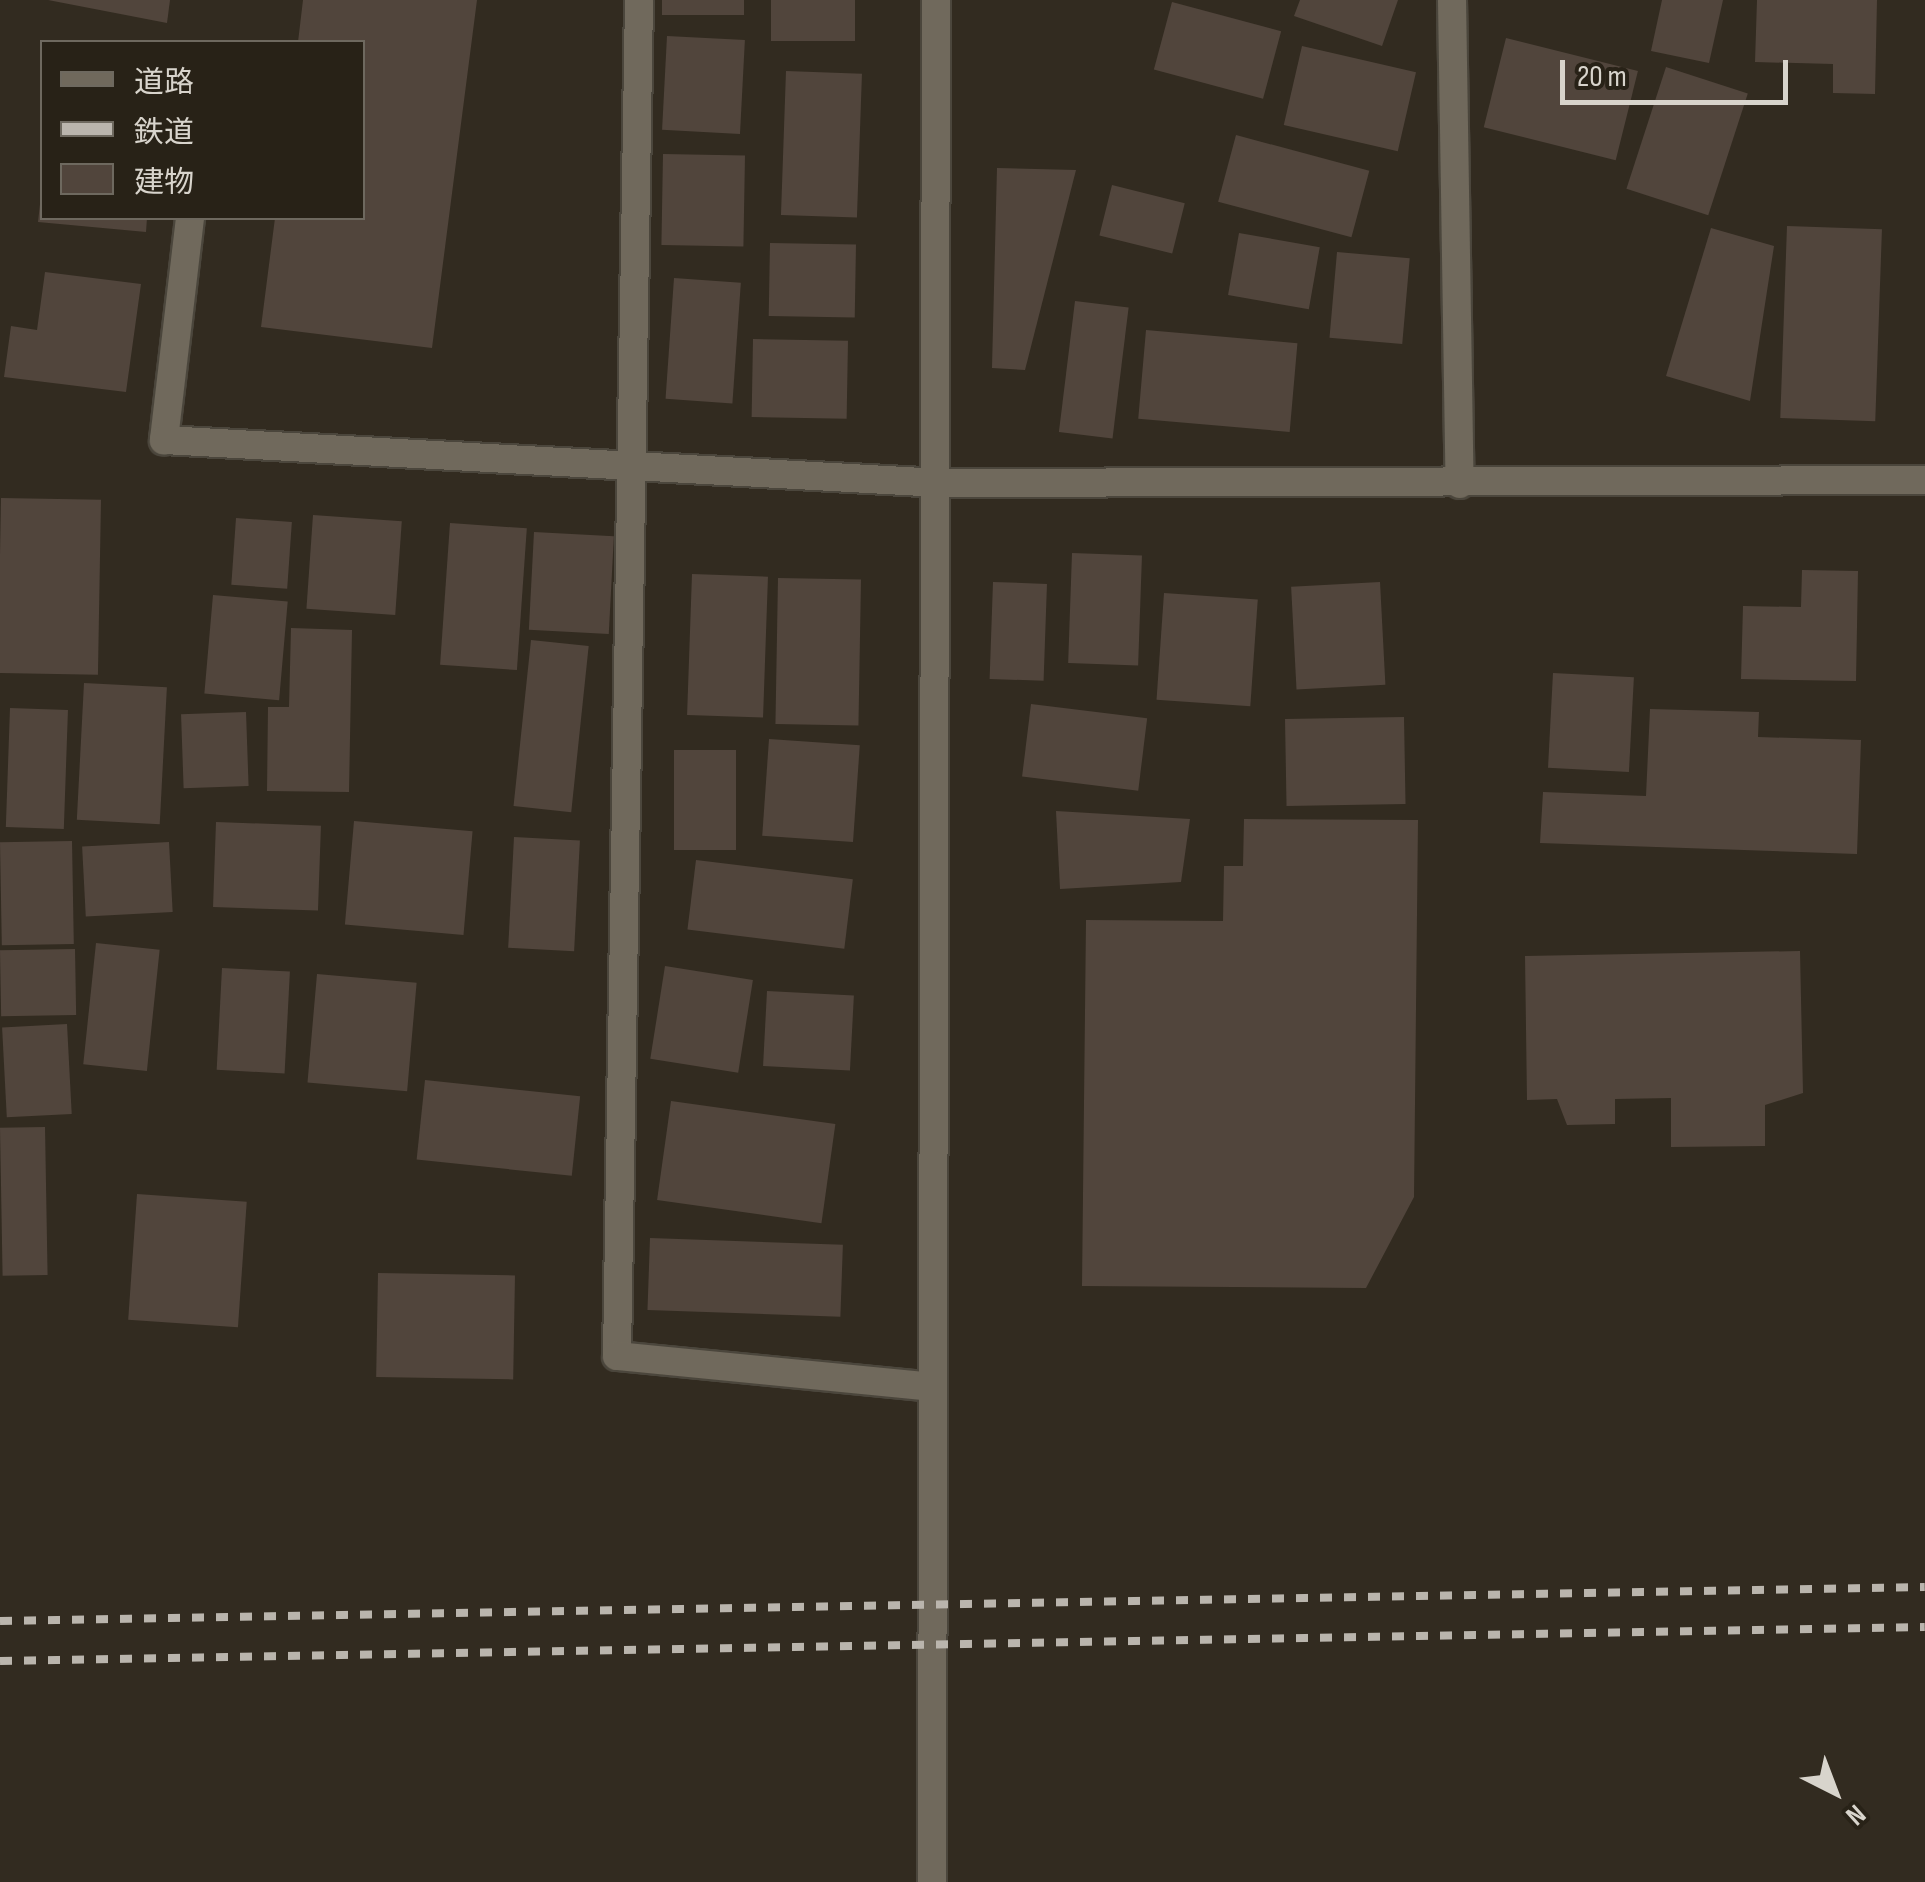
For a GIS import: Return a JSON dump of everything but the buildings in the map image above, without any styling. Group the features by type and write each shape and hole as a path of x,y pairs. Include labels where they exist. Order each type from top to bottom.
{"street":[{"path":"639,0 627,470 617,1356 932,1387"},
{"path":"932,1882 932,1387 941,483 936,0"},
{"path":"1452,0 1460,484"},
{"path":"190,220 164,440 627,470 941,483 1925,480"}],"railway":[{"path":"0,1621 1925,1587"},
{"path":"0,1661 1925,1627"}]}
